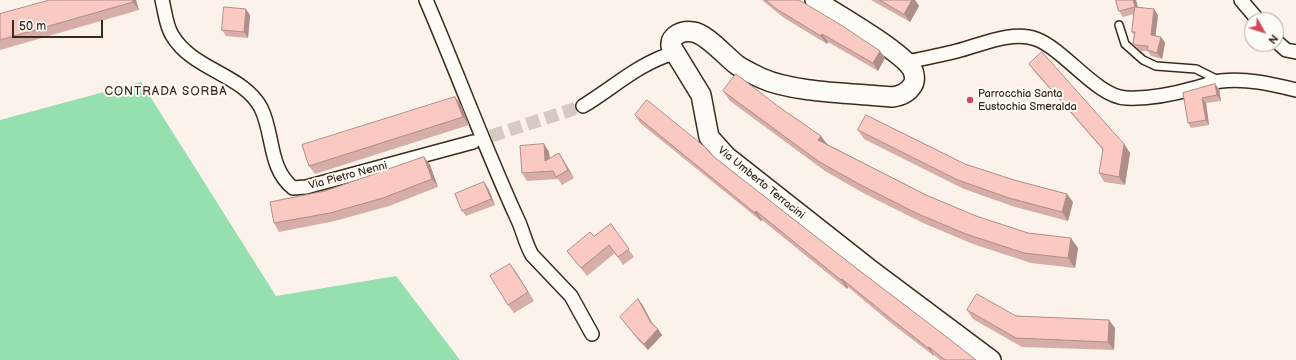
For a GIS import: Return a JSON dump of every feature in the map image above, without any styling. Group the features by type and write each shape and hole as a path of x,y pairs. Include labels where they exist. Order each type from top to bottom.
{"street":[{"name":"Via Pietro Nenni","path":"162,0 171,34 178,44 202,64 238,84 261,108 280,176 293,188 306,187 473,142"},
{"path":"426,0 528,247 532,255 571,296 592,334"},
{"path":"583,106 607,92 646,63 674,53 671,42 674,36 692,32 703,37 745,70 773,82 798,88 892,97 906,93 914,83 913,71 906,62 888,48 815,0"},
{"path":"1241,0 1251,12"},
{"path":"906,62 1006,38 1025,37 1037,39 1058,53 1105,90 1124,98 1143,98 1220,81 1242,81 1296,90"},
{"path":"1284,48 1296,52"},
{"name":"Via Umberto Terracini","path":"674,53 699,91 702,101 706,131 718,148 868,268 991,360"}],"lane":[{"path":"1120,25 1125,44 1143,60 1156,66 1196,69 1220,81"}],"green space":[{"path":"141,82 276,296 396,276 460,360 0,360 0,120"}],"building":[{"path":"50,0 133,0 133,2 0,40 0,14"},
{"path":"766,0 799,0 841,25 880,51 873,63 822,34 821,36 778,10"},
{"path":"880,0 912,0 904,14"},
{"path":"1116,0 1133,0 1135,7 1119,11"},
{"path":"224,7 246,9 244,32 222,30"},
{"path":"1135,7 1154,9 1151,35 1161,37 1157,53 1147,50 1148,46 1136,45 1133,43 1135,32 1132,32"},
{"path":"1042,52 1124,144 1119,177 1099,173 1103,149 1029,64"},
{"path":"736,74 779,107 821,136 818,140 926,195 976,216 1028,233 1071,238 1068,258 1024,253 966,234 916,213 859,184 818,161 723,91"},
{"path":"1215,84 1217,95 1202,98 1206,120 1188,123 1183,93"},
{"path":"455,97 463,117 309,166 302,145"},
{"path":"647,100 705,147 714,157 976,360 945,360 842,279 841,280 756,211 755,213 635,115"},
{"path":"866,115 965,164 1014,180 1067,194 1062,212 1009,198 958,180 858,130"},
{"path":"544,144 545,161 559,153 568,170 556,177 553,171 522,173 520,146"},
{"path":"424,157 432,179 383,198 330,213 274,223 270,202 325,191"},
{"path":"484,182 491,199 462,211 455,194"},
{"path":"611,224 629,249 618,257 609,245 581,268 567,251 590,232 594,236"},
{"path":"510,264 528,292 508,305 490,276"},
{"path":"977,294 1016,316 1109,320 1108,342 1016,338 967,310"},
{"path":"638,299 651,323 658,329 644,344 620,317"}],"tunnel":[{"path":"473,142 583,106"}],"place":[{"name":"Parrocchia Santa Eustochia Smeralda","path":"970,100"}],"district":[{"name":"CONTRADA SORBA","path":"166,92"}]}
